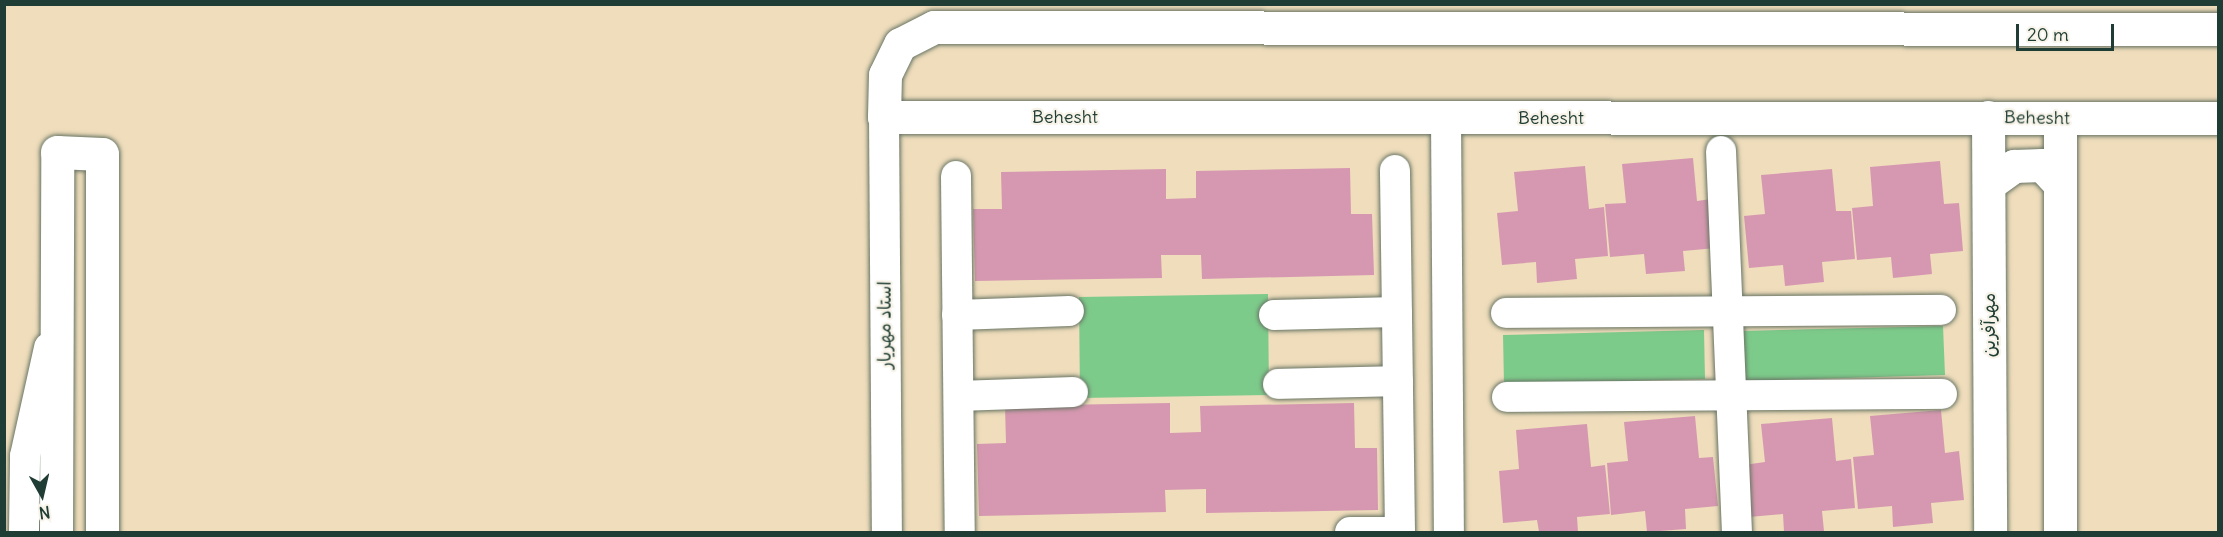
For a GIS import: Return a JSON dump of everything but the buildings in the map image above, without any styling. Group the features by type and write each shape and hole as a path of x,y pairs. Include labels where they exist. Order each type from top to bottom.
{"main road":[{"path":"884,117 885,75 900,44 934,27 2218,29"},
{"name":"Behesht","path":"884,117 2218,118"},
{"name":"مهرآفرین","path":"1988,117 1990,532"},
{"path":"2060,118 2060,532"},
{"path":"57,532 57,152 102,154 102,532"},
{"path":"1989,184 2013,166 2042,165 2060,184"}],"street":[{"name":"استاد مهریار","path":"884,117 887,532"},
{"path":"1446,118 1449,532"},
{"path":"1721,151 1737,532"},
{"path":"1350,532 1400,532 1395,170"},
{"path":"956,176 960,532"},
{"path":"1506,313 1941,310"},
{"path":"957,315 1069,311"},
{"path":"1274,315 1397,312"},
{"path":"24,532 25,456 57,316"},
{"path":"1278,384 1398,381"},
{"path":"959,396 1072,392"},
{"path":"1507,397 1942,394"}],"green space":[{"path":"1268,294 1269,395 1080,398 1079,297"},
{"path":"1943,326 1945,375 1744,381 1742,331"},
{"path":"1704,330 1705,379 1504,384 1503,335"}]}
